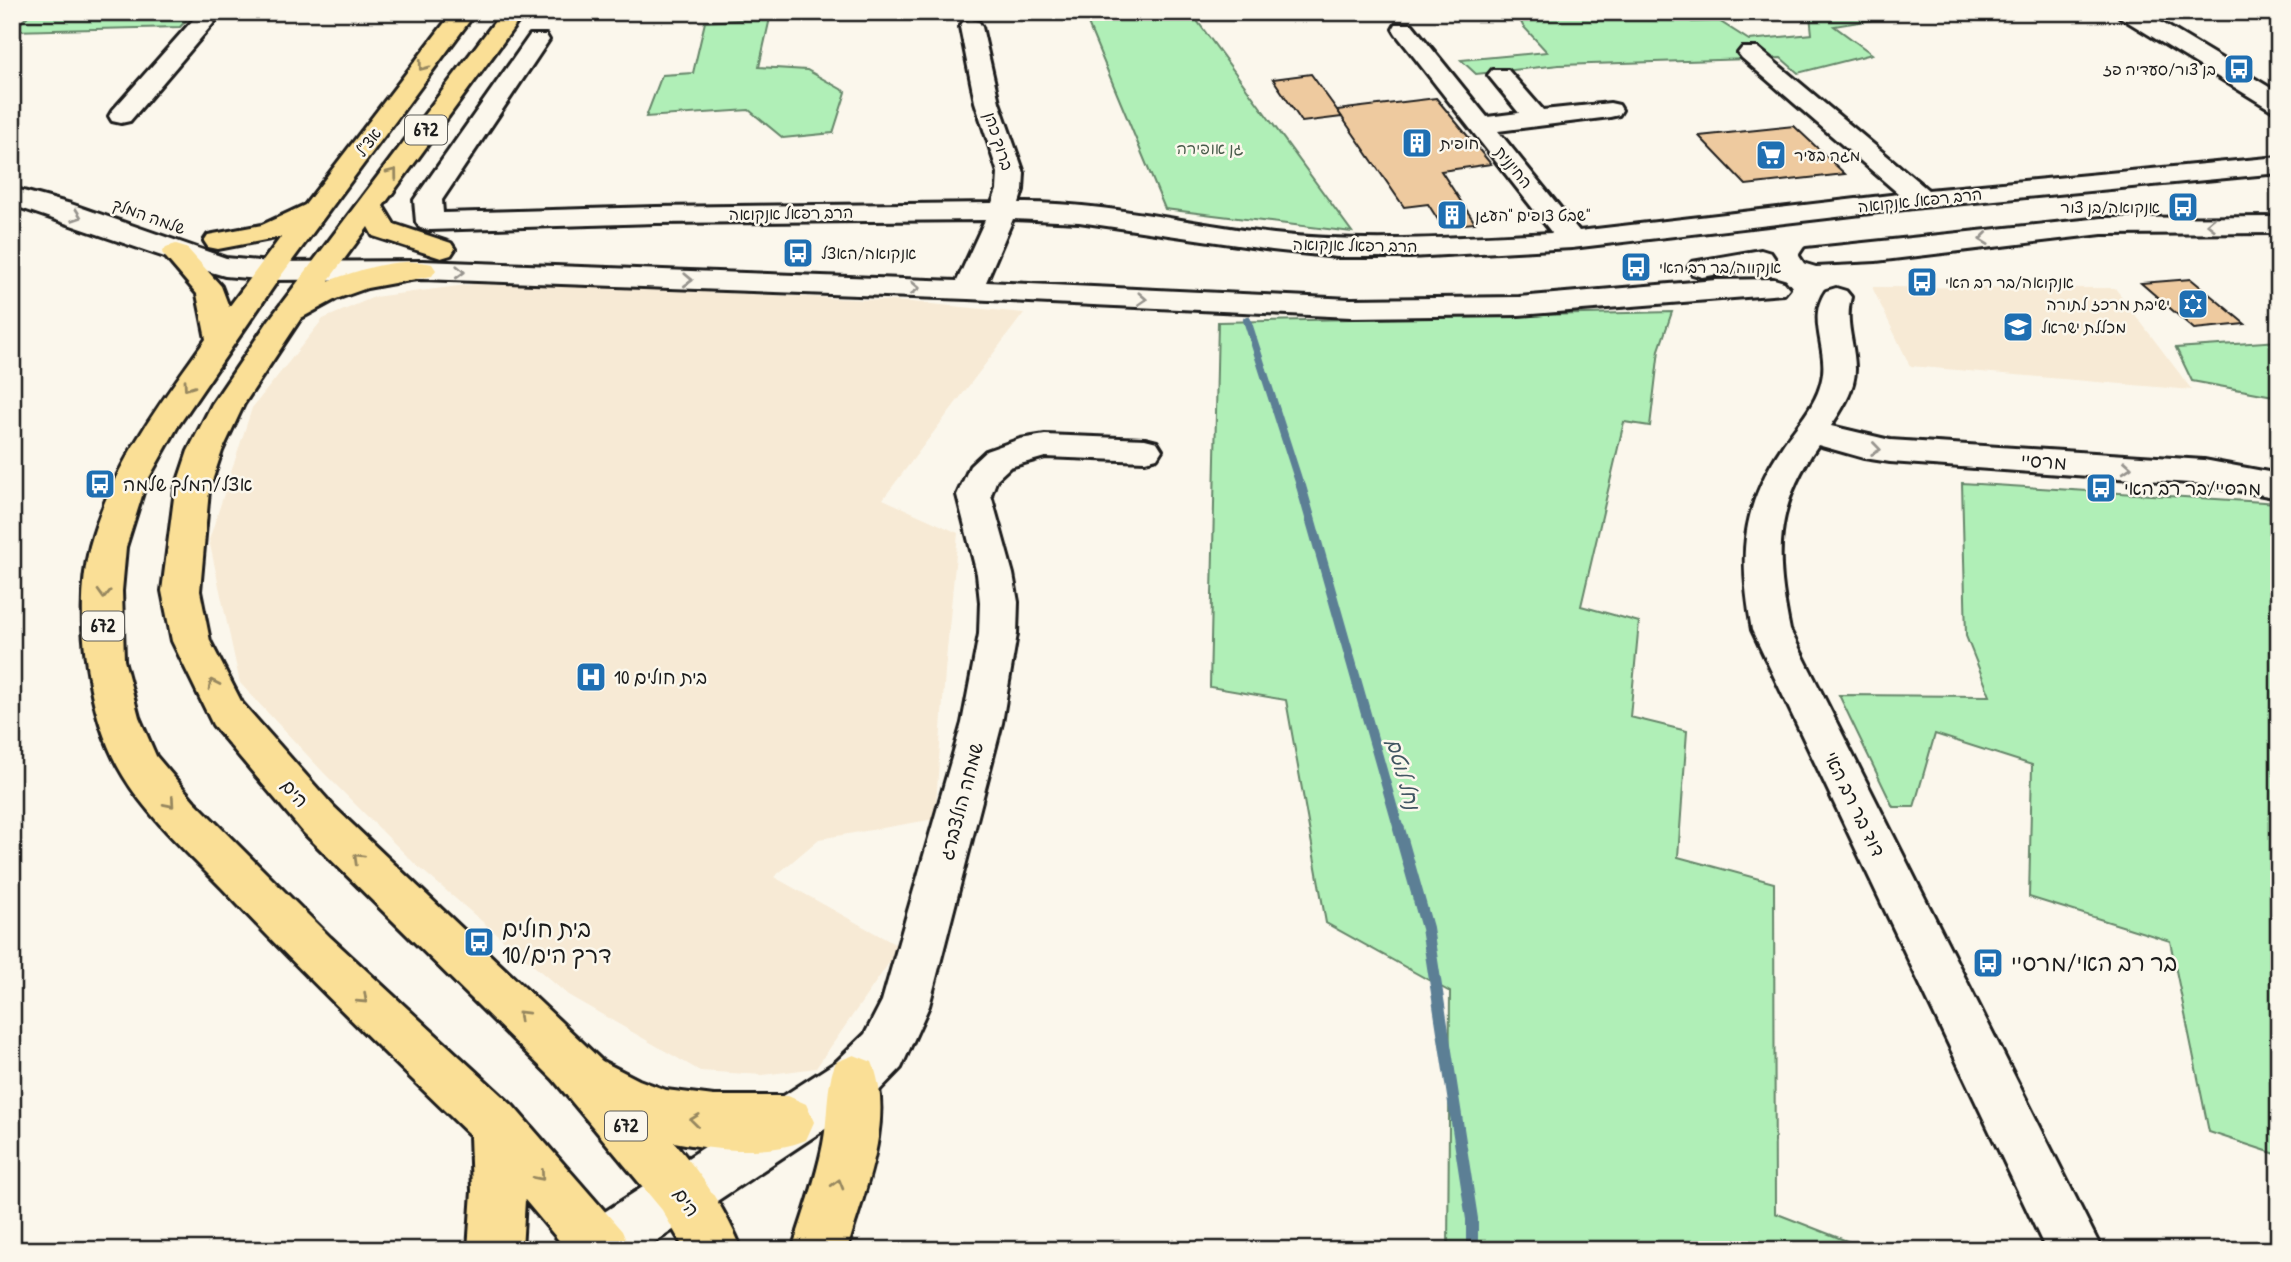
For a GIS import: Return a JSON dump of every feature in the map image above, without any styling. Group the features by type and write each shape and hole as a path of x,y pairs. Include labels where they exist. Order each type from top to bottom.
{"main road":[{"name":"אצ\"ל","path":"279,260 465,12"},
{"name":"672","path":"330,259 514,12"},
{"path":"369,205 383,230 431,260"},
{"path":"218,241 269,232 319,206"},
{"path":"176,253 211,292 221,338"},
{"name":"הים","path":"330,259 280,326 228,404 205,451 192,490 181,591 191,640 227,714 318,820 571,1062 681,1191 716,1250"},
{"name":"672","path":"279,260 163,423 129,484 108,547 103,591 104,660 119,717 139,766 179,814 313,952 495,1124 599,1248"},
{"path":"280,326 299,308 341,287 431,260"},
{"path":"571,1062 612,1094 656,1114 728,1123 788,1122"},
{"path":"819,1250 853,1130 856,1108 854,1080"},
{"path":"495,1124 499,1191 495,1250"}],"street":[{"path":"121,116 212,12"},
{"path":"2128,12 2279,104"},
{"name":"ברוך כהן","path":"971,27 987,102 1011,173 1010,190 1003,210 972,279"},
{"name":"החיננית","path":"1404,29 1572,240"},
{"name":"הרב רפאל אנקואה","path":"538,40 428,200 430,222 656,215 1003,210 1079,214 1272,242 1337,248 1410,248 1572,240 1922,199 2279,165"},
{"path":"1751,53 1922,199"},
{"path":"1500,75 1536,118"},
{"path":"1481,125 1610,110"},
{"name":"שלמה המלך","path":"12,173 90,194 218,241 253,249 279,260"},
{"name":"שלמה המלך","path":"12,196 61,210 176,253 226,267 279,260"},
{"path":"1816,255 1875,252 2102,226 2279,225"},
{"name":"הרב רפאל אנקואה","path":"972,279 1337,307 1519,306 1716,289 1807,295 1897,270 2054,251 2176,244 2279,246"},
{"name":"הרב רפאל אנקואה","path":"279,260 431,260 972,279 1430,285 1621,276 1722,266 1761,259 1779,251 1816,255"},
{"path":"1761,259 1758,273 1807,295 1837,265 1816,255"},
{"name":"דוד בר רב האי","path":"1807,295 1830,318 1837,383 1827,408 1784,471 1764,515 1760,565 1771,630 2075,1250"},
{"name":"מרסיי","path":"1810,431 1864,447 1890,451 2204,472 2279,486"},
{"name":"שמחה הולצברג","path":"599,1248 681,1191 854,1080 883,1051 905,1006 982,723 998,634 999,602 995,574 974,495 975,485 996,458 1011,451 1073,446 1145,450"}],"shaded area":[{"name":"בית חולים 10","path":"474,284 587,286 911,302 1024,313 883,499 958,533 935,819 819,839 774,877 900,947 816,1068 763,1075 700,1071 568,995 414,863 324,773 240,683 209,540 252,408 323,319 374,297"},
{"name":"מכללת ישראל","path":"1872,287 2115,288 2192,390 1910,366"}],"green space":[{"path":"32,12 194,12 180,27 12,31"},
{"name":"גן אופירה","path":"1083,12 1196,12 1198,22 1352,232 1165,209"},
{"path":"1516,12 1678,12 1692,22 1719,21 1749,40 1812,34 1810,15 1807,12 1861,12 1871,20 1834,26 1872,54 1798,73 1781,58 1559,65 1476,74 1461,60 1547,52 1523,26"},
{"path":"770,18 759,67 807,70 846,92 833,133 783,138 749,110 646,117 662,75 693,73 705,22"},
{"path":"1672,312 1659,350 1650,426 1624,422 1581,606 1639,622 1630,717 1687,731 1678,857 1774,883 1775,1213 1870,1250 1448,1250 1450,992 1326,923 1286,700 1210,687 1218,322"},
{"path":"2279,341 2279,397 2192,381 2176,348"},
{"path":"1962,483 2279,503 2279,1155 2209,1132 2170,941 2029,897 2032,765 1935,734 1914,807 1893,807 1839,695 1990,696 1966,636"}],"building":[{"path":"1311,74 1342,117 1302,122 1273,79"},
{"name":"חופית","path":"1436,98 1491,164 1441,171 1475,223 1442,226 1428,204 1404,207 1337,110"},
{"name":"מגה בעיר","path":"1794,126 1845,174 1746,185 1699,136"},
{"name":"ישיבת מרכז לתורה","path":"2191,279 2245,324 2194,329 2141,283"}],"waterway":[{"name":"נחל לוטם","path":"1247,320 1301,488"},
{"name":"נחל לוטם","path":"1301,486 1399,830"},
{"name":"נחל לוטם","path":"1399,829 1427,928 1472,1219 1472,1250"}],"place":[{"name":"בן צור/סעדיה פז","path":"2239,69"},
{"name":"חופית","path":"1417,143"},
{"name":"מגה בעיר","path":"1771,155"},
{"name":"אנקואה/בן צור","path":"2183,207"},
{"name":"שבט צופים \"העגן\"","path":"1452,215"},
{"name":"אנקואה/האצל","path":"798,253"},
{"name":"אנקווה/בר רב האי","path":"1636,267"},
{"name":"אנקואה/בר רב האי","path":"1922,282"},
{"name":"ישיבת מרכז לתורה","path":"2193,304"},
{"name":"מכללת ישראל","path":"2018,327"},
{"name":"אצל/המלך שלמה","path":"100,484"},
{"name":"מרסיי/בר רב האי","path":"2101,488"},
{"name":"בית חולים 10","path":"591,677"},
{"name":"בית חולים 10/דרך הים","path":"479,942"},
{"name":"בר רב האי/מרסיי","path":"1988,963"}]}
